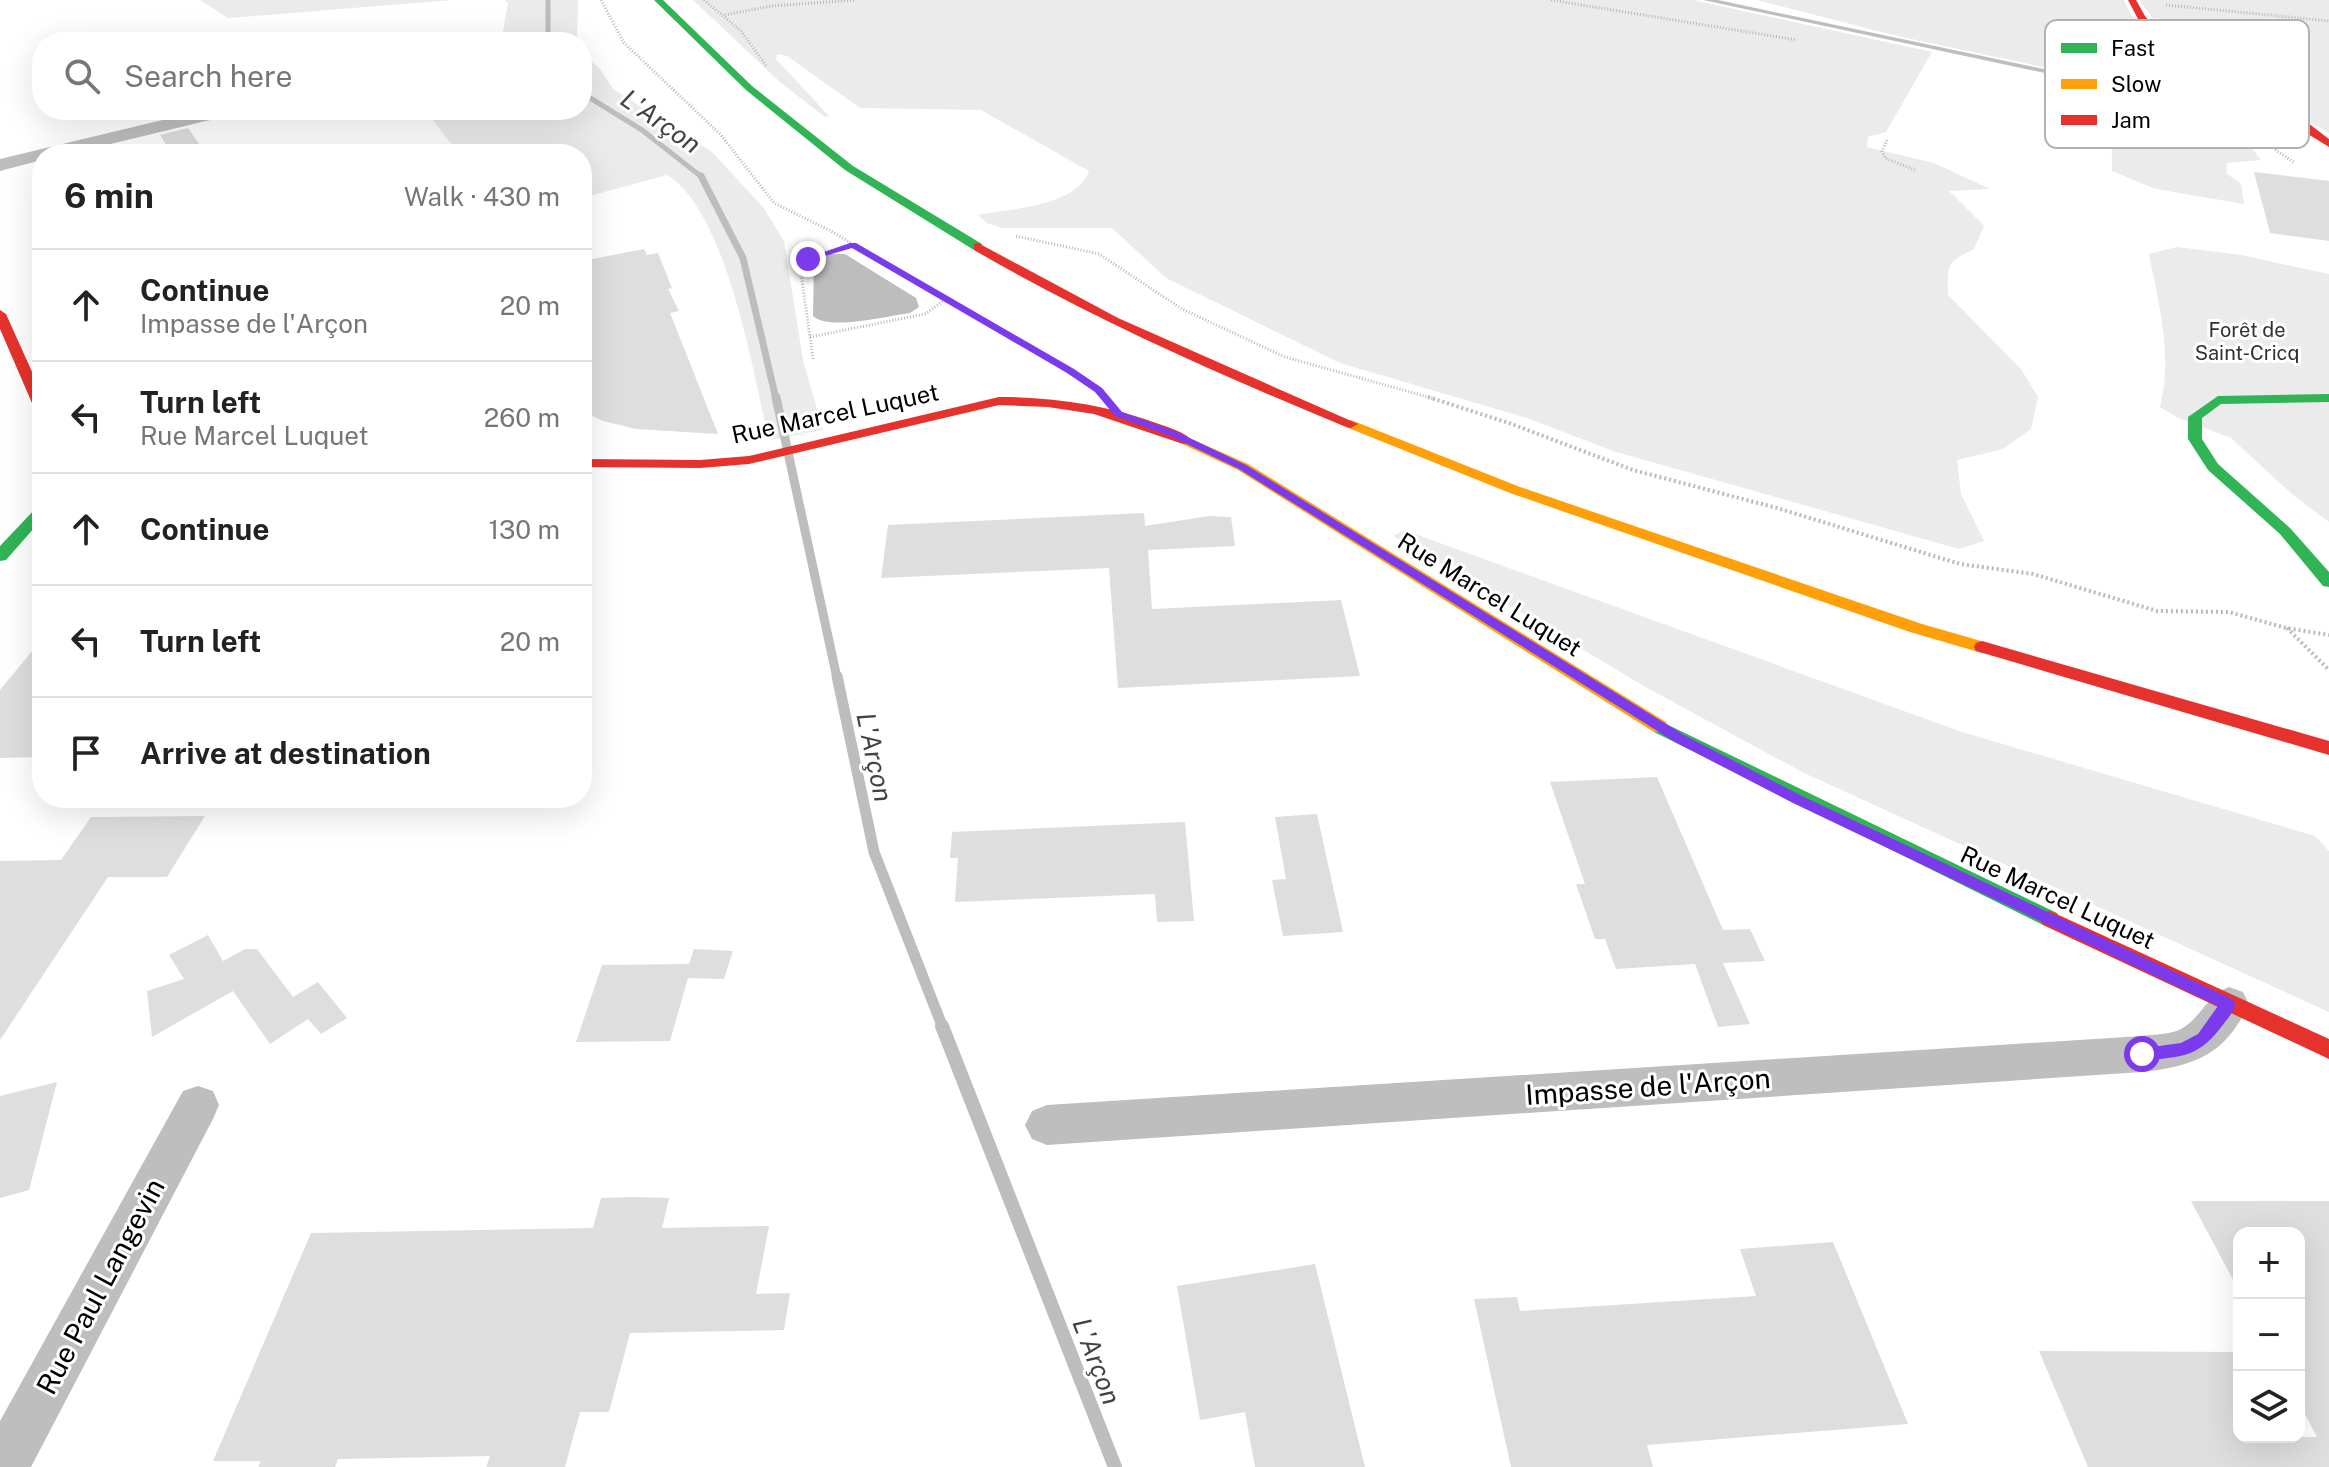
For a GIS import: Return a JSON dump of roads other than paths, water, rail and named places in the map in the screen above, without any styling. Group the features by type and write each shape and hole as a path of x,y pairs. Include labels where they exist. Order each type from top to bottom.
{"main road":[{"path":"658,0 749,88 849,168 1041,285 1245,381 1515,490 1916,628 2329,748"},
{"path":"2133,1 2144,20"},
{"path":"2309,129 2329,144"},
{"path":"0,314 32,387"},
{"name":"Rue Marcel Luquet","path":"592,463 700,464 749,460 999,401 1040,398 1077,402 1118,414 1173,434 1243,467 1679,739 1798,799 2329,1049"},
{"path":"2329,398 2218,400 2195,417 2195,439 2213,467 2285,531 2329,582"},
{"path":"0,556 32,521"}],"street":[{"path":"85,144 186,120"},
{"path":"0,165 32,157"},
{"name":"Impasse de l'Arçon","path":"1047,1125 2183,1050 2204,1039 2229,1004"},
{"name":"Rue Paul Langevin","path":"3,1467 198,1105"}],"lane":[{"path":"1707,0 2045,71"}],"waterway":[{"name":"L'Arçon","path":"548,0 548,32"},
{"name":"L'Arçon","path":"592,99 642,130 701,177"},
{"name":"L'Arçon","path":"701,177 743,258 776,399"},
{"name":"L'Arçon","path":"776,397 837,678"},
{"name":"L'Arçon","path":"837,676 874,852 943,1028"},
{"name":"L'Arçon","path":"942,1026 1115,1467"}],"park label":[{"name":"Forêt de Saint-Cricq","path":"2247,342"}]}
